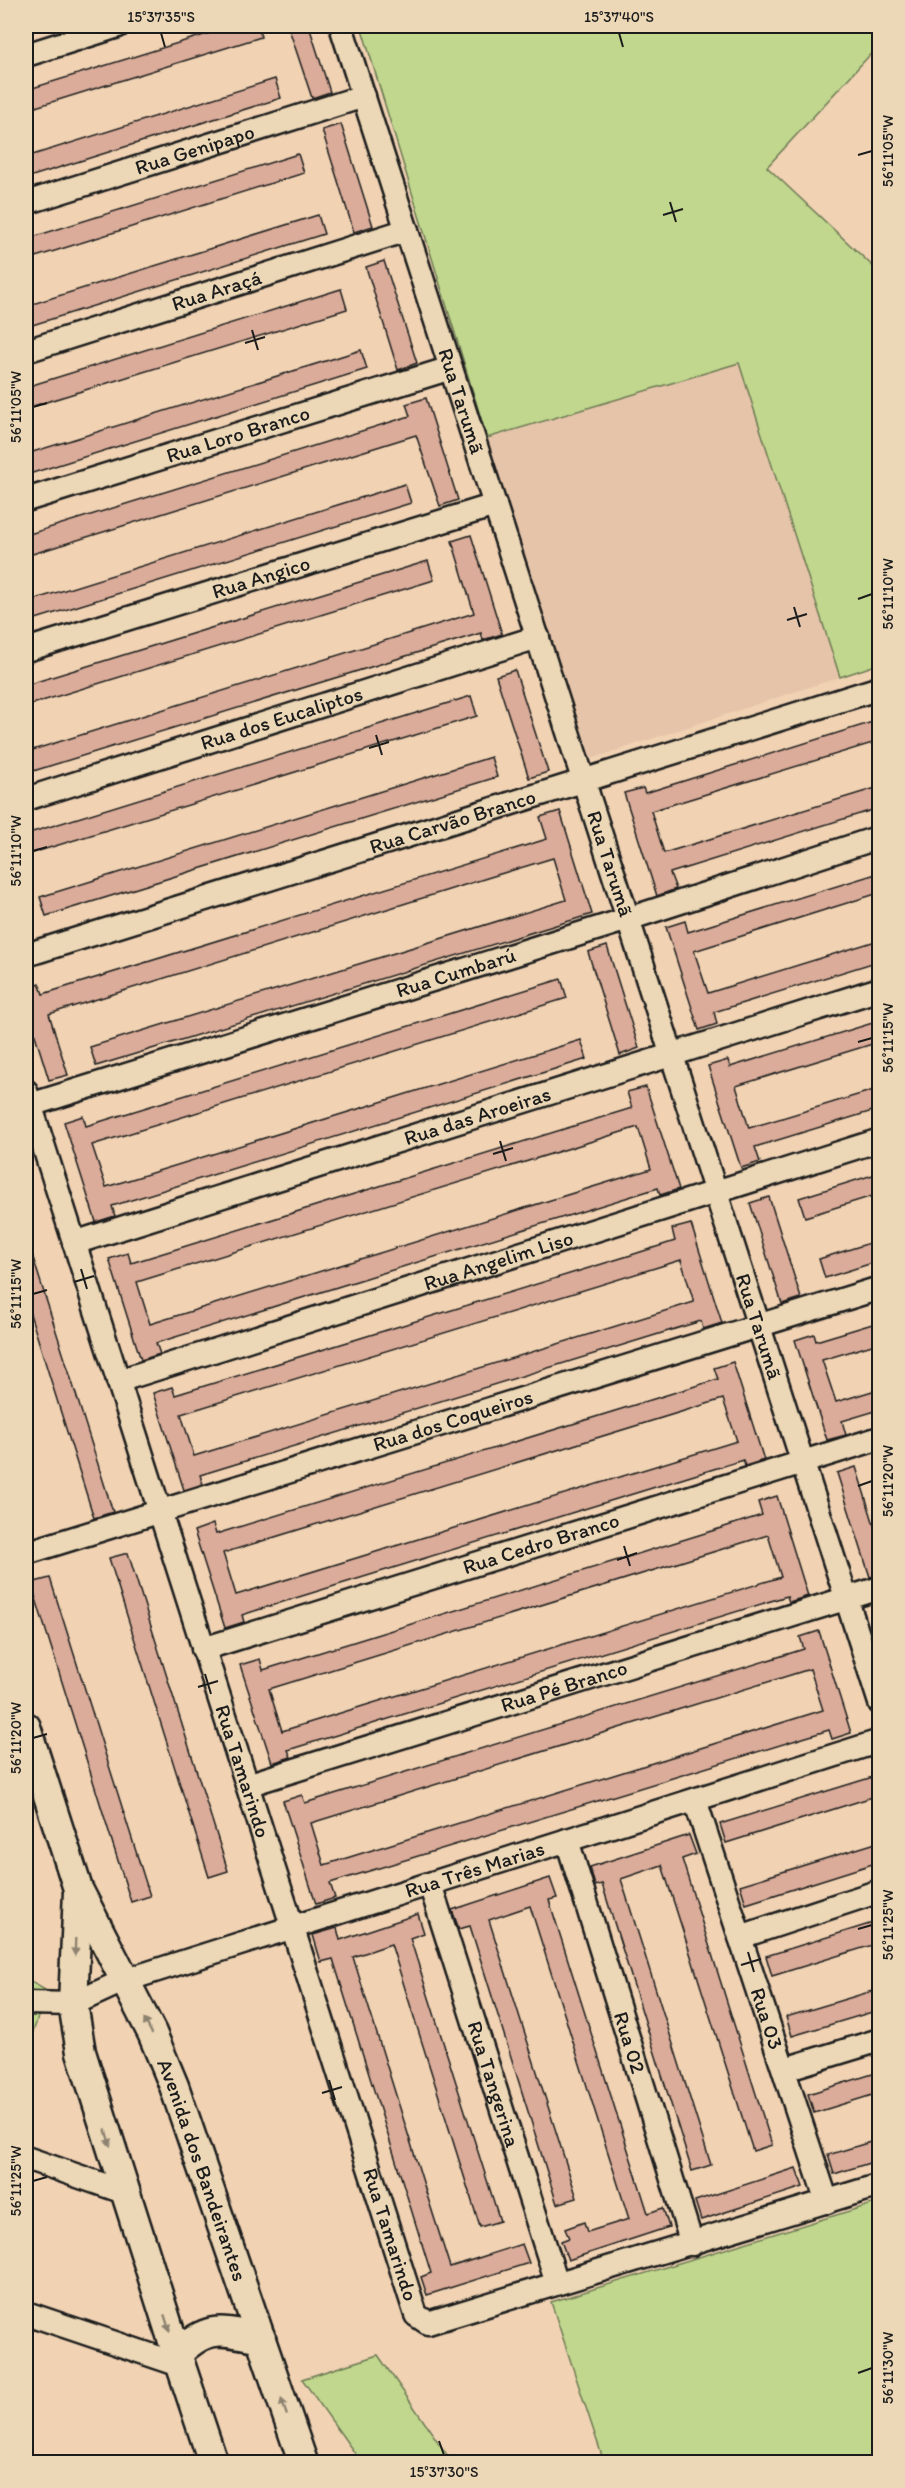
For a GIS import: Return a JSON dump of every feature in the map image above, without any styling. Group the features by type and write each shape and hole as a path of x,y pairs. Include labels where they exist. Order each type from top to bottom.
{"street":[{"path":"26,55 118,26"},
{"name":"Rua Tarumã","path":"341,26 879,1703"},
{"name":"Rua Genipapo","path":"26,203 364,96"},
{"name":"Rua Araçá","path":"26,351 407,230"},
{"name":"Rua Loro Branco","path":"26,500 451,368"},
{"name":"Rua Angico","path":"26,650 495,505"},
{"name":"Rua dos Eucaliptos","path":"26,799 538,638"},
{"name":"Rua Carvão Branco","path":"26,955 879,688"},
{"name":"Rua Cumbarú","path":"28,1098 628,919 879,837"},
{"name":"Rua das Aroeiras","path":"74,1243 879,989"},
{"name":"Rua Tamarindo","path":"28,1098 416,2315 428,2323 558,2283"},
{"name":"Rua Angelim Liso","path":"118,1381 879,1140"},
{"name":"Rua dos Coqueiros","path":"26,1553 879,1288"},
{"name":"Rua Cedro Branco","path":"203,1648 879,1438"},
{"name":"Rua Pé Branco","path":"247,1785 879,1588"},
{"name":"Avenida dos Bandeirantes","path":"26,1727 78,1889 123,1981 152,2033 174,2086 303,2463"},
{"name":"Rua Três Marias","path":"73,2004 123,1981 879,1741"},
{"name":"Rua 03","path":"695,1800 827,2202"},
{"name":"Rua 02","path":"567,1840 692,2244"},
{"name":"Rua Tangerina","path":"430,1884 558,2283"},
{"name":"Avenida dos Bandeirantes","path":"78,1889 73,2004 81,2052 124,2192 213,2463"},
{"path":"740,1937 879,1891"},
{"path":"26,2003 73,2004"},
{"path":"784,2069 879,2040"},
{"path":"26,2158 124,2192"},
{"path":"558,2283 692,2244 879,2185"},
{"path":"26,2313 178,2360 203,2333 226,2331 261,2338"}],"shaded area":[{"path":"739,362 840,677 591,759 487,438"}],"green space":[{"path":"361,26 879,26 879,45 767,167 879,272 879,664 840,677 739,363 487,438"},
{"path":"26,1979 47,1991 32,2035 26,2031"},
{"path":"879,2202 879,2462 604,2462 551,2302"},
{"path":"378,2355 452,2462 361,2462 302,2379"}],"building":[{"path":"233,26 258,26 261,37 26,110 26,90"},
{"path":"288,26 309,26 330,92 312,98"},
{"path":"275,79 281,98 26,178 26,157"},
{"path":"341,124 373,226 354,232 322,130"},
{"path":"298,154 304,173 26,260 26,239"},
{"path":"318,215 324,234 26,327 26,306"},
{"path":"384,261 417,363 398,370 366,267"},
{"path":"341,289 347,309 30,407 26,387"},
{"path":"361,350 367,369 26,475 26,454"},
{"path":"426,398 458,500 440,506 416,435 26,556 26,535 410,416 406,404"},
{"path":"405,484 411,503 26,622 26,602"},
{"path":"471,535 502,634 483,640 481,633 30,772 26,752 474,613 452,541"},
{"path":"428,561 434,580 26,706 26,685"},
{"path":"515,670 548,772 529,778 496,676"},
{"path":"471,696 477,716 26,855 26,834"},
{"path":"879,720 879,741 651,811 664,853 879,787 879,808 670,873 676,889 657,896 624,793 643,788 645,793"},
{"path":"491,757 497,777 46,916 40,897"},
{"path":"560,811 592,914 96,1066 90,1047 566,900 553,858 500,874 49,1014 68,1075 49,1080 26,1006 26,988 39,983 43,994 547,839 540,817"},
{"path":"879,873 879,893 694,951 708,993 879,940 879,961 714,1012 717,1024 699,1030 666,927 685,921 688,932"},
{"path":"607,946 639,1048 620,1055 588,952"},
{"path":"561,979 567,998 92,1145 106,1187 581,1040 587,1059 112,1206 115,1216 96,1222 64,1122 83,1116 86,1126"},
{"path":"879,1021 879,1042 736,1086 749,1128 877,1089 879,1109 755,1147 760,1162 741,1168 708,1066 728,1060 730,1067"},
{"path":"646,1087 679,1189 660,1195 658,1188 156,1343 160,1354 141,1360 109,1259 128,1253 131,1263 632,1108 627,1092","holes":["638,1127 651,1169 150,1324 137,1282"]},
{"path":"879,1173 879,1194 805,1217 799,1198"},
{"path":"769,1197 801,1298 782,1304 750,1203"},
{"path":"691,1224 722,1323 703,1329 701,1321 200,1475 203,1484 184,1490 153,1393 172,1387 175,1395 628,1256 675,1241 672,1229","holes":["681,1260 694,1302 194,1456 181,1414"]},
{"path":"879,1240 879,1261 825,1278 819,1259"},
{"path":"29,1245 113,1512 94,1518 26,1301 26,1246"},
{"path":"879,1322 879,1343 822,1360 836,1402 879,1389 879,1410 842,1421 846,1435 827,1440 795,1340 814,1334 816,1341"},
{"path":"733,1362 764,1460 745,1466 743,1460 289,1600 242,1615 244,1622 225,1628 194,1531 213,1524 216,1534 718,1379 714,1368","holes":["723,1399 737,1441 236,1595 223,1553"]},
{"path":"856,1467 879,1541 879,1575 870,1577 837,1473"},
{"path":"777,1496 808,1596 789,1602 787,1596 288,1750 291,1757 272,1763 240,1665 260,1659 263,1670 715,1530 762,1515 758,1502","holes":["768,1535 781,1577 282,1731 269,1689"]},
{"path":"128,1553 228,1871 209,1877 109,1558"},
{"path":"50,1578 150,1896 131,1902 31,1583"},
{"path":"819,1631 851,1733 832,1739 829,1730 330,1883 335,1898 316,1904 283,1801 302,1795 305,1803 804,1649 800,1637","holes":["810,1669 823,1710 324,1865 311,1823"]},
{"path":"876,1776 879,1795 726,1843 720,1824"},
{"path":"689,1835 696,1854 682,1859 772,2145 753,2151 662,1865 621,1879 711,2165 692,2171 602,1884 595,1886 590,1867"},
{"path":"879,1842 879,1862 746,1904 740,1885"},
{"path":"550,1878 557,1898 549,1900 648,2213 663,2208 669,2227 568,2260 561,2241 569,2238 565,2229 584,2222 587,2232 629,2219 530,1906 489,1920 577,2198 557,2204 470,1926 459,1929 452,1910"},
{"path":"418,1914 424,1933 410,1938 500,2221 480,2227 391,1944 353,1957 427,2195 450,2267 522,2244 529,2263 427,2295 421,2277 431,2273 333,1959 321,1962 313,1935 337,1928 340,1940"},
{"path":"879,1921 879,1943 772,1976 766,1956"},
{"path":"879,1989 879,2010 792,2036 786,2017"},
{"path":"879,2072 879,2093 814,2113 808,2094"},
{"path":"877,2140 879,2160 834,2174 828,2155"},
{"path":"796,2168 803,2187 701,2220 695,2201"}]}
